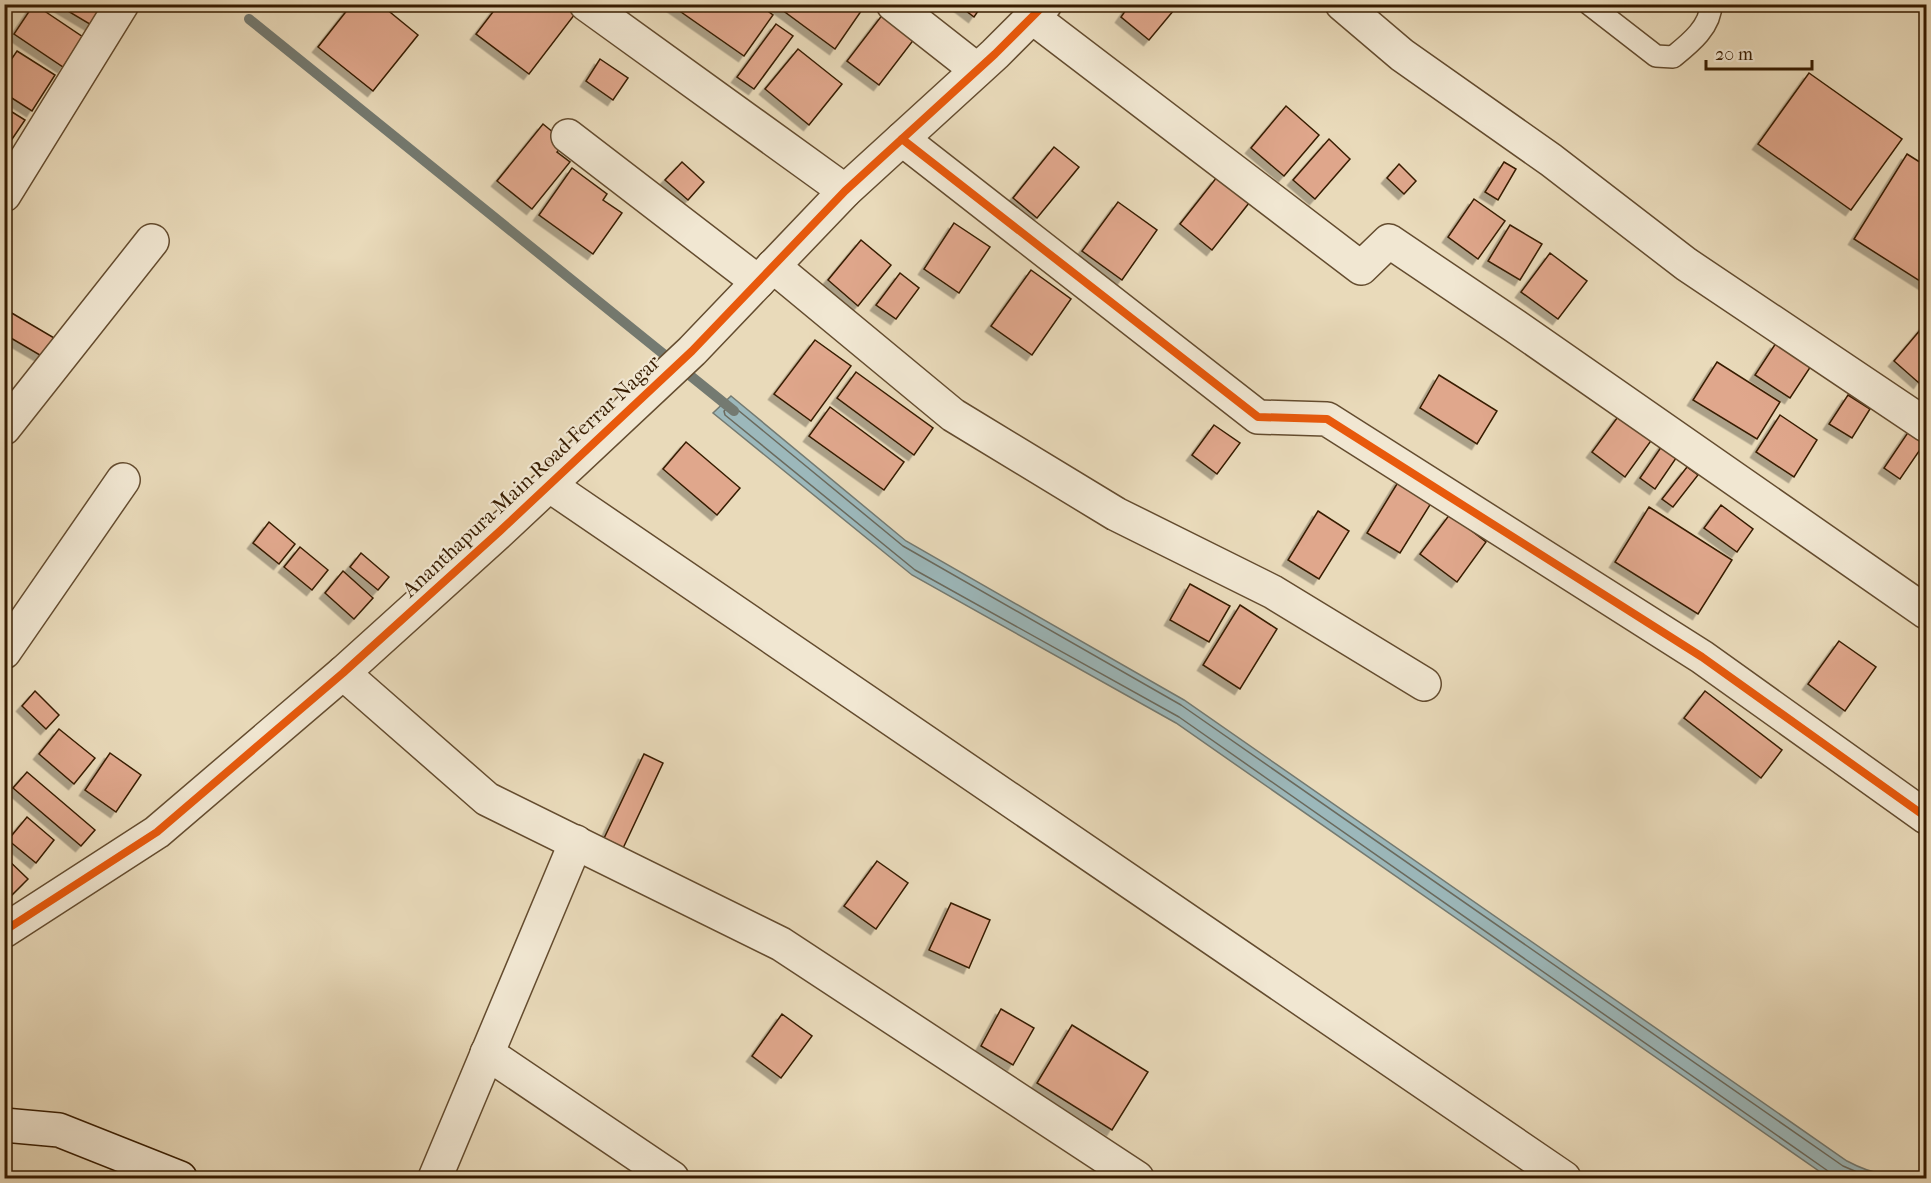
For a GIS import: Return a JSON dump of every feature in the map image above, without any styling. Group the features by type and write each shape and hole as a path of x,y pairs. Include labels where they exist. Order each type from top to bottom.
{"street":[{"path":"4,195 122,4"},
{"path":"586,4 845,191"},
{"path":"893,4 977,70"},
{"path":"1342,4 1402,55 1551,160 1686,264 1926,425"},
{"path":"1038,11 1361,268 1389,241 1926,612"},
{"name":"Ananthapura Main Road Ferrar Nagar","path":"4,931 157,832 343,673 692,351 845,191 1038,11"},
{"path":"568,136 766,274 953,415 1116,514 1273,592 1424,684"},
{"path":"902,139 1258,417 1327,419 1702,657 1926,817"},
{"path":"4,428 152,241"},
{"path":"4,652 123,480"},
{"path":"549,485 1564,1179"},
{"path":"343,673 487,799 781,944 1137,1179"},
{"path":"435,1179 576,842"},
{"path":"487,1053 672,1179"},
{"path":"4,1125 59,1130 180,1179"}],"lane":[{"path":"1589,4 1656,56 1673,57 1691,43 1711,16 1711,4"}],"water":[{"path":"731,396 906,541 1184,700 1847,1161 1876,1173 1906,1175 1926,1170 1926,1178 1829,1178 1176,723 912,575 713,413"}],"building":[{"path":"34,4 83,37 63,67 14,34"},
{"path":"56,4 103,4 93,26"},
{"path":"352,4 380,4 418,35 373,91 318,47"},
{"path":"499,4 562,4 575,14 529,74 476,34"},
{"path":"758,4 773,15 744,56 671,5"},
{"path":"774,4 866,4 835,49"},
{"path":"957,4 983,4 974,17"},
{"path":"1130,4 1179,4 1149,40 1121,17"},
{"path":"883,14 915,38 879,85 847,61"},
{"path":"776,24 793,36 754,89 737,77"},
{"path":"798,49 842,84 809,125 765,89"},
{"path":"17,51 55,75 32,111 4,93 4,70"},
{"path":"600,59 628,78 613,100 586,81"},
{"path":"1809,73 1902,139 1851,210 1758,144"},
{"path":"1286,106 1319,135 1284,176 1251,148"},
{"path":"4,107 25,120 4,151"},
{"path":"543,124 565,142 557,152 570,162 532,209 497,181"},
{"path":"1329,139 1350,159 1315,199 1293,180"},
{"path":"1054,147 1079,167 1037,218 1013,198"},
{"path":"1907,154 1926,166 1926,285 1854,239"},
{"path":"682,162 704,182 688,200 665,180"},
{"path":"1504,162 1516,169 1498,200 1485,192"},
{"path":"1399,164 1416,181 1404,194 1387,178"},
{"path":"572,168 607,194 603,200 622,213 593,254 539,215"},
{"path":"1217,177 1249,203 1212,250 1180,224"},
{"path":"1474,199 1505,221 1478,259 1448,237"},
{"path":"1118,202 1157,230 1122,280 1082,251"},
{"path":"954,223 990,247 959,293 924,269"},
{"path":"1510,225 1542,244 1520,280 1488,261"},
{"path":"861,240 891,265 858,306 828,280"},
{"path":"1550,253 1587,281 1558,319 1521,292"},
{"path":"1031,270 1071,299 1032,355 991,326"},
{"path":"900,273 919,288 896,319 876,305"},
{"path":"10,312 61,342 50,361 4,334 4,321"},
{"path":"1926,323 1926,373 1919,383 1894,361"},
{"path":"815,340 851,366 811,421 774,394"},
{"path":"1776,343 1811,366 1790,398 1755,375"},
{"path":"1717,362 1780,402 1757,439 1693,400"},
{"path":"856,372 933,428 914,455 837,398"},
{"path":"1439,375 1497,411 1477,444 1420,408"},
{"path":"1848,395 1870,409 1852,438 1829,424"},
{"path":"830,407 904,462 884,490 809,436"},
{"path":"1620,414 1653,438 1625,477 1592,452"},
{"path":"1780,415 1817,440 1794,477 1756,452"},
{"path":"1214,425 1240,443 1217,474 1192,455"},
{"path":"1911,428 1926,441 1900,479 1884,468"},
{"path":"1668,437 1683,448 1655,489 1640,478"},
{"path":"686,442 740,488 717,515 663,469"},
{"path":"1687,467 1698,475 1673,507 1662,499"},
{"path":"1400,479 1433,500 1400,553 1367,533"},
{"path":"1721,505 1753,529 1737,552 1704,528"},
{"path":"1649,507 1732,560 1698,614 1615,562"},
{"path":"1318,511 1349,531 1319,579 1288,560"},
{"path":"1450,514 1486,542 1457,582 1420,554"},
{"path":"269,522 295,544 279,564 253,543"},
{"path":"300,547 328,570 312,590 284,567"},
{"path":"361,553 389,577 378,590 350,567"},
{"path":"343,571 373,598 354,619 325,593"},
{"path":"1190,584 1230,606 1209,642 1170,620"},
{"path":"1240,605 1277,629 1240,689 1203,665"},
{"path":"1839,641 1876,667 1845,711 1808,684"},
{"path":"35,691 59,715 46,729 22,706"},
{"path":"1705,691 1782,750 1761,778 1684,718"},
{"path":"59,729 95,758 74,784 39,754"},
{"path":"110,753 141,775 116,812 85,790"},
{"path":"644,754 663,763 617,861 598,851"},
{"path":"27,772 95,830 81,846 13,788"},
{"path":"27,817 54,840 36,863 8,840"},
{"path":"4,856 28,879 7,900 4,897"},
{"path":"877,861 908,883 876,929 844,906"},
{"path":"951,903 990,920 969,968 929,950"},
{"path":"1001,1009 1034,1028 1013,1065 981,1046"},
{"path":"782,1014 812,1036 781,1078 752,1056"},
{"path":"1072,1025 1148,1072 1112,1130 1037,1083"}],"waterway":[{"path":"249,19 734,411"}],"cycle path":[{"path":"4,931 157,832 343,673 500,531 692,351 845,191 995,54 1045,4"},
{"path":"902,139 1258,417 1327,419 1702,657 1926,817"}]}
